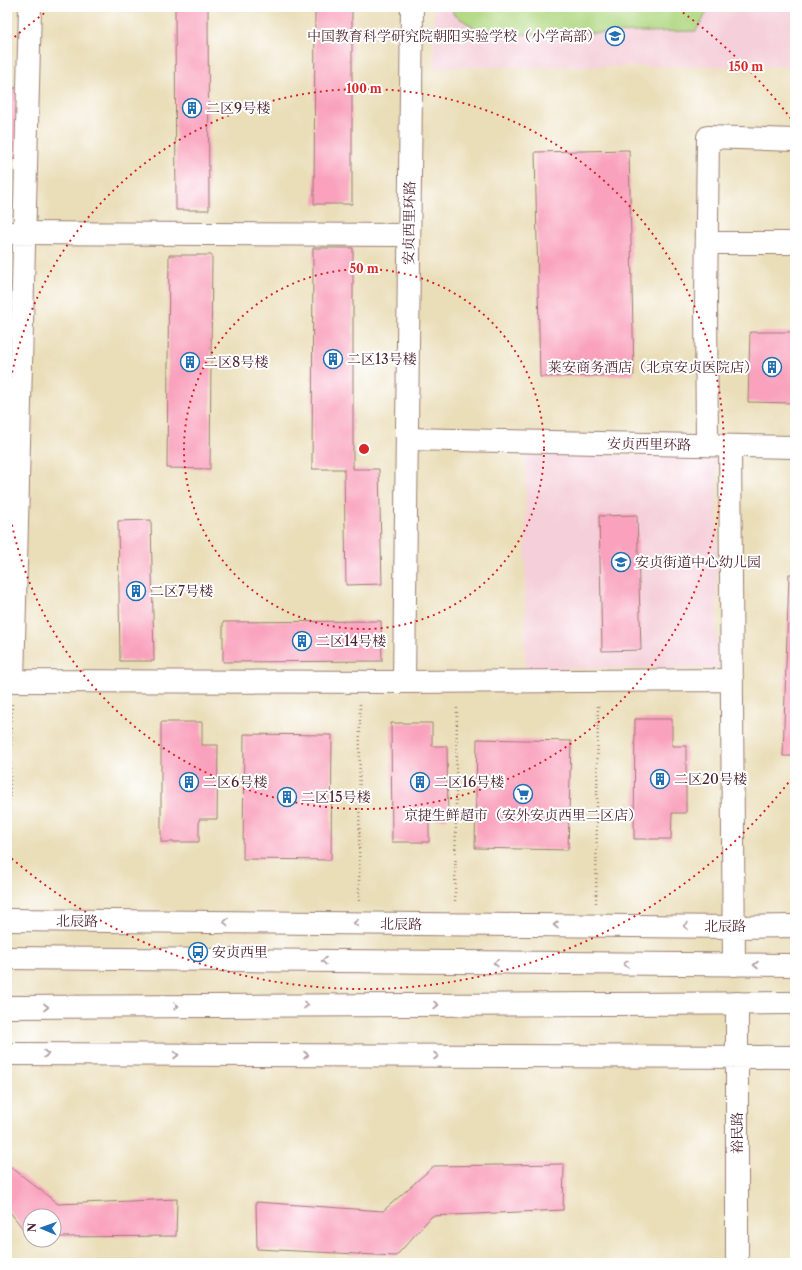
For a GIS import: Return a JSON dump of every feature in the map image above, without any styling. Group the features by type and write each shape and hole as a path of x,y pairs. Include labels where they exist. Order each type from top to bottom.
{"street":[{"path":"30,7 15,233 10,681 458,682 732,680"},
{"name":"安贞西里环路","path":"404,682 412,7"},
{"path":"707,445 708,137 795,140"},
{"path":"15,233 409,235"},
{"path":"707,243 795,243"},
{"name":"安贞西里环路","path":"407,439 795,447"},
{"path":"730,446 734,965"},
{"name":"北辰路","path":"7,920 596,926 795,926"},
{"path":"7,958 795,965"},
{"name":"裕民路","path":"737,1003 737,1263"},
{"path":"7,1007 795,1003"},
{"path":"7,1054 737,1058 795,1057"}],"path":[{"path":"7,893 10,681"},
{"path":"596,926 598,681"},
{"path":"359,924 360,682"},
{"path":"455,924 458,682"}],"shaded area":[{"name":"中国教育科学研究院朝阳实验学校（小学高部）","path":"434,7 795,7 795,66 434,67"},
{"name":"安贞街道中心幼儿园","path":"526,455 717,455 717,668 525,668"}],"green space":[{"path":"453,7 710,7 696,31 486,35 453,14"}],"building":[{"name":"二区9号楼","path":"175,7 208,7 209,210 176,210"},
{"path":"315,7 352,7 352,204 314,204"},
{"path":"7,88 19,88 19,159 7,159"},
{"path":"629,150 634,375 540,377 535,152"},
{"name":"二区13号楼","path":"313,248 353,248 353,469 379,469 382,584 346,585 344,469 312,469"},
{"name":"二区8号楼","path":"169,255 212,255 210,469 167,468"},
{"path":"7,297 14,297 15,371 7,371"},
{"name":"莱安商务酒店（北京安贞医院店）","path":"750,332 795,332 795,403 748,402"},
{"path":"637,515 641,650 602,651 599,516"},
{"name":"二区7号楼","path":"151,520 154,661 120,661 118,521"},
{"path":"789,574 795,574 795,756 783,756"},
{"name":"二区14号楼","path":"381,621 382,661 223,662 223,622"},
{"name":"二区20号楼","path":"635,719 672,719 672,746 686,746 686,813 672,813 671,839 634,839"},
{"name":"二区6号楼","path":"161,722 202,722 202,745 218,745 217,819 199,819 199,842 161,842"},
{"name":"二区16号楼","path":"391,723 432,723 432,746 447,746 448,819 429,819 429,842 392,842"},
{"name":"二区15号楼","path":"244,734 332,735 331,860 243,859"},
{"name":"京捷生鲜超市（安外安贞西里二区店）","path":"477,739 571,741 568,850 475,848"},
{"path":"564,1164 563,1210 432,1216 396,1256 257,1249 256,1202 383,1211 434,1166"},
{"path":"7,1167 11,1167 58,1204 177,1199 176,1236 62,1237 62,1208 22,1208 22,1228 7,1208"}],"place":[{"name":"中国教育科学研究院朝阳实验学校（小学高部）","path":"615,36"},
{"name":"二区9号楼","path":"192,108"},
{"name":"二区13号楼","path":"333,359"},
{"name":"二区8号楼","path":"190,362"},
{"name":"莱安商务酒店（北京安贞医院店）","path":"772,367"},
{"name":"安贞街道中心幼儿园","path":"621,562"},
{"name":"二区7号楼","path":"136,591"},
{"name":"二区14号楼","path":"302,641"},
{"name":"二区20号楼","path":"660,779"},
{"name":"二区6号楼","path":"189,782"},
{"name":"二区16号楼","path":"420,782"},
{"name":"京捷生鲜超市（安外安贞西里二区店）","path":"523,794"},
{"name":"二区15号楼","path":"287,797"},
{"name":"安贞西里","path":"198,952"}]}
